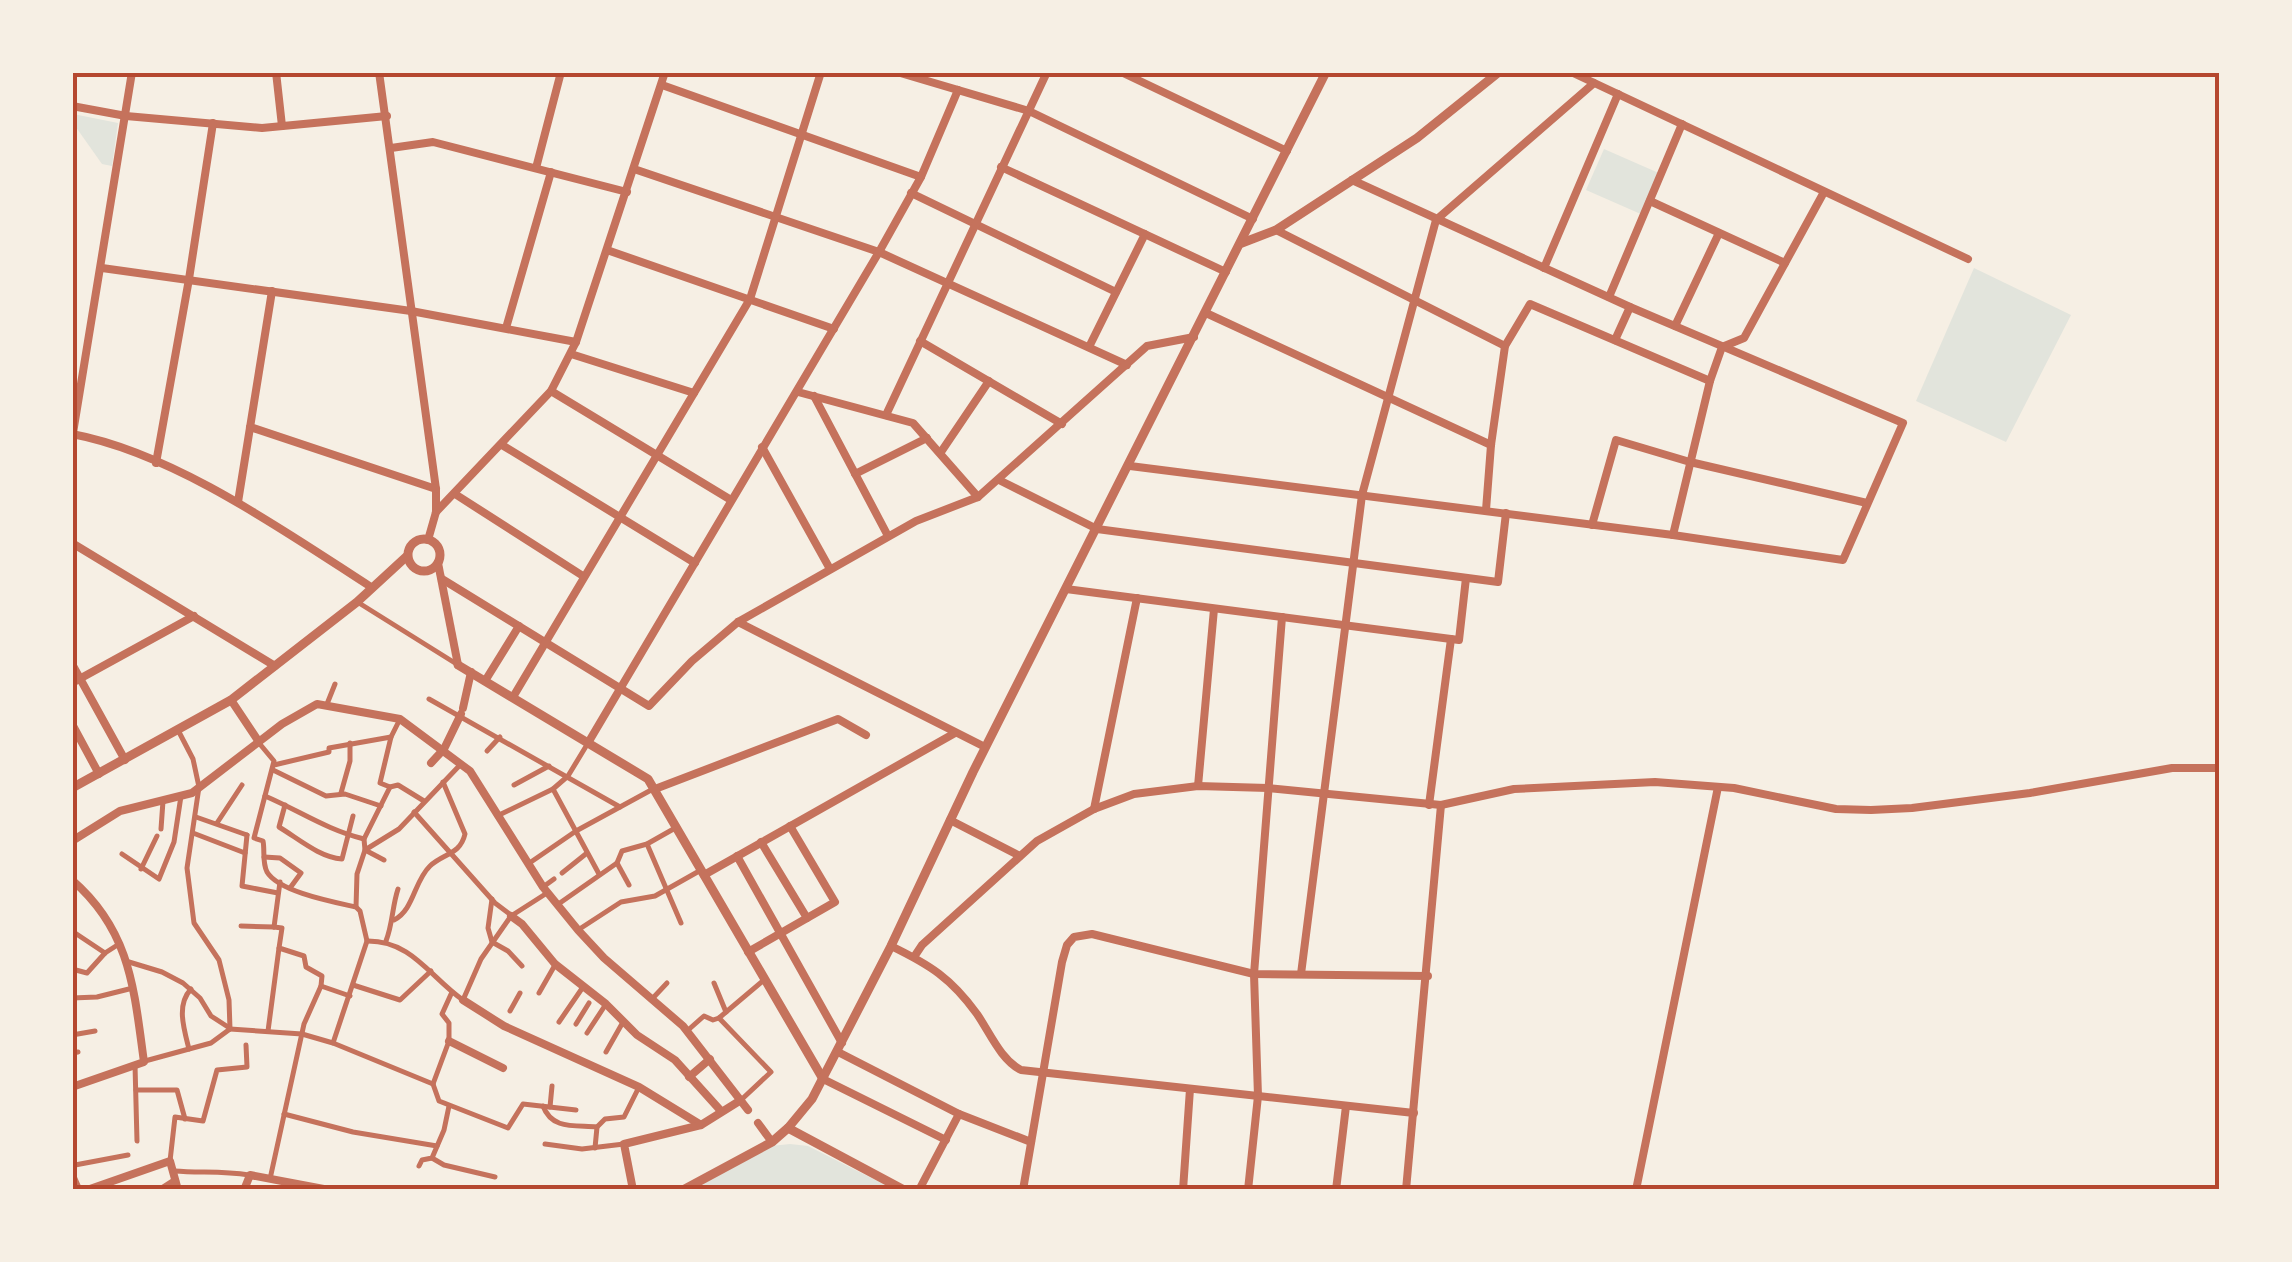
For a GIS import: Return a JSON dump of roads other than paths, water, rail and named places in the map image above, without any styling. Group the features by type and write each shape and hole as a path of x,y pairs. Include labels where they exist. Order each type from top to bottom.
{"street":[{"path":"132,72 73,436 93,438 156,463 238,502 370,587"},
{"path":"276,72 282,126"},
{"path":"379,72 436,489 436,512 428,540"},
{"path":"536,168 561,72"},
{"path":"436,512 551,392 571,354 666,72"},
{"path":"513,697 750,299 822,72"},
{"path":"897,72 1029,112 1253,219"},
{"path":"886,415 1047,72"},
{"path":"1121,72 1287,150"},
{"path":"683,1190 772,1142 812,1099 1326,72"},
{"path":"1242,242 1276,230 1352,180 1442,120 1499,72"},
{"path":"1570,72 1968,259"},
{"path":"1301,974 1362,494 1436,220 1594,82"},
{"path":"662,85 921,177"},
{"path":"497,816 568,776 798,392 921,177 958,90"},
{"path":"1544,268 1618,94"},
{"path":"72,106 126,116 262,128 387,116"},
{"path":"156,463 190,279 212,123"},
{"path":"1609,297 1682,124"},
{"path":"391,148 433,142 627,192"},
{"path":"1001,167 1226,272"},
{"path":"634,170 878,252 1127,365"},
{"path":"506,328 551,172"},
{"path":"1130,466 1843,560 1903,423 1722,348 1352,180"},
{"path":"1673,535 1710,381 1722,348 1744,338 1824,192"},
{"path":"911,193 1116,292"},
{"path":"1650,201 1785,262"},
{"path":"1276,230 1505,346"},
{"path":"1675,326 1720,233"},
{"path":"1089,347 1144,234"},
{"path":"607,250 834,328"},
{"path":"102,268 411,310 576,342"},
{"path":"238,502 272,290"},
{"path":"1486,510 1505,346 1530,304 1710,381"},
{"path":"1615,340 1630,307"},
{"path":"1206,313 1491,445"},
{"path":"442,579 649,706 692,661 738,622 916,521 978,497 1146,346 1194,336"},
{"path":"920,341 1062,424"},
{"path":"571,354 694,393"},
{"path":"72,374 84,378"},
{"path":"940,452 989,381"},
{"path":"551,392 731,500"},
{"path":"798,392 913,423 978,497"},
{"path":"814,396 888,536"},
{"path":"250,428 436,489"},
{"path":"856,474 927,438"},
{"path":"1592,525 1616,440 1690,462 1866,503"},
{"path":"502,446 695,563"},
{"path":"762,447 830,569"},
{"path":"999,480 1097,530 1498,582 1506,513"},
{"path":"455,494 583,576"},
{"path":"72,788 231,700 357,602 408,556 414,542 428,540"},
{"path":"428,540 440,551 438,563 458,665"},
{"path":"72,543 275,666"},
{"path":"408,556 417,570 429,571 438,563"},
{"path":"1066,589 1459,640 1466,578"},
{"path":"1094,809 1137,598"},
{"path":"357,602 640,773 655,789 823,1079 946,1140"},
{"path":"1198,786 1214,608"},
{"path":"76,681 194,616"},
{"path":"1248,1190 1258,1096 1254,974 1282,617"},
{"path":"738,622 986,747"},
{"path":"485,681 519,626"},
{"path":"1428,805 1451,639"},
{"path":"72,664 76,681 125,760"},
{"path":"432,763 444,749 462,712 471,672"},
{"path":"327,705 335,684"},
{"path":"429,699 462,712 620,807"},
{"path":"231,700 273,767 326,796 341,793 381,806"},
{"path":"73,840 120,810 182,796 199,787 317,704 400,718 462,763 557,905 578,930 687,1030 748,1110"},
{"path":"400,718 380,782 390,787 398,785 424,801"},
{"path":"528,864 576,832 655,789 838,719 866,734"},
{"path":"72,724 99,774"},
{"path":"179,732 193,759 199,787 188,868 194,923 220,960 230,1029"},
{"path":"578,930 622,902 655,896 736,856 955,733"},
{"path":"487,751 500,737"},
{"path":"273,767 350,743 391,738"},
{"path":"364,741 364,754"},
{"path":"341,793 350,761 350,743"},
{"path":"312,765 316,756"},
{"path":"366,850 399,829 462,763"},
{"path":"514,785 549,766"},
{"path":"273,767 246,853 242,886 278,894"},
{"path":"914,957 922,945 1037,841 1094,809 1134,794 1198,786 1268,788 1441,806 1514,789 1654,782 1718,787 1836,809 1912,808 2030,793 2137,773 2220,768"},
{"path":"394,920 405,912 430,866 454,854 465,834 443,782"},
{"path":"217,823 242,785"},
{"path":"356,907 357,874 366,850 364,839 390,787"},
{"path":"1636,1190 1718,787"},
{"path":"552,788 598,874"},
{"path":"122,854 160,879 174,842 182,796"},
{"path":"265,796 326,829 364,839"},
{"path":"161,829 164,798"},
{"path":"285,805 279,827 326,856 342,858 353,816"},
{"path":"1406,1190 1441,806"},
{"path":"414,812 492,899 522,924 555,964 648,1044 675,1060 721,1111"},
{"path":"196,816 263,841 269,875 290,888 360,911 367,941 333,1042"},
{"path":"950,820 1020,856"},
{"path":"748,952 835,902 790,826"},
{"path":"629,885 617,863 622,850 647,844 677,827"},
{"path":"194,833 246,853"},
{"path":"141,869 158,836"},
{"path":"761,842 806,918"},
{"path":"647,844 681,923"},
{"path":"366,850 384,860"},
{"path":"562,873 588,852"},
{"path":"736,856 840,1048 959,1114 1030,1142"},
{"path":"263,857 280,858 302,873 290,888"},
{"path":"557,905 617,863"},
{"path":"463,1000 492,942 511,916 554,879"},
{"path":"72,880 107,916 129,962 140,1063 137,1142"},
{"path":"274,926 280,882"},
{"path":"386,941 394,920 392,907 398,889"},
{"path":"492,899 488,928 492,942 522,966"},
{"path":"241,926 282,928 268,1030"},
{"path":"72,931 105,953"},
{"path":"1023,1190 1062,962 1074,937 1092,934 1254,974 1428,976"},
{"path":"367,941 386,941 406,949 431,971 438,983 463,1000 504,1024 639,1086 701,1125"},
{"path":"72,969 87,973 118,944"},
{"path":"891,946 929,964 955,987 1013,1066 1414,1113"},
{"path":"270,1179 302,1034 322,976 306,967 304,956 279,948"},
{"path":"129,962 162,972 191,988 211,1016 230,1029 302,1034 333,1042 433,1084"},
{"path":"540,993 555,964"},
{"path":"353,985 400,1000 431,971"},
{"path":"687,1030 704,1016 713,1020 722,1015 764,980"},
{"path":"652,999 667,983"},
{"path":"545,1144 556,1148 595,1148 701,1125 741,1100 771,1072 722,1015 714,983"},
{"path":"321,986 350,996"},
{"path":"558,1022 583,987"},
{"path":"72,998 97,997 133,988"},
{"path":"189,1049 182,1020 184,996 191,988"},
{"path":"452,992 442,1014 449,1023 449,1041 433,1084 436,1096 449,1106 508,1128 523,1104 576,1110"},
{"path":"510,1011 520,992"},
{"path":"576,1024 592,999"},
{"path":"587,1034 606,1004"},
{"path":"606,1052 623,1022"},
{"path":"72,1088 212,1043 230,1029"},
{"path":"72,1035 95,1031"},
{"path":"449,1041 503,1068"},
{"path":"176,1181 170,1161 175,1118 203,1121 218,1070 247,1067 246,1045"},
{"path":"689,1077 710,1059"},
{"path":"552,1086 546,1107 548,1118 556,1124 596,1128"},
{"path":"595,1148 596,1128 605,1119 624,1116 639,1086"},
{"path":"1183,1190 1190,1089"},
{"path":"136,1090 177,1090 185,1119"},
{"path":"432,1158 449,1106"},
{"path":"1336,1190 1346,1106"},
{"path":"284,1114 353,1132 438,1146"},
{"path":"920,1190 959,1114"},
{"path":"758,1123 772,1142"},
{"path":"788,1128 904,1190"},
{"path":"624,1144 633,1190"},
{"path":"128,1155 75,1164 73,1174 83,1190 170,1161"},
{"path":"419,1166 422,1160 432,1158 444,1165 496,1177"},
{"path":"161,1190 214,1169 329,1190"},
{"path":"244,1190 250,1175"}]}
